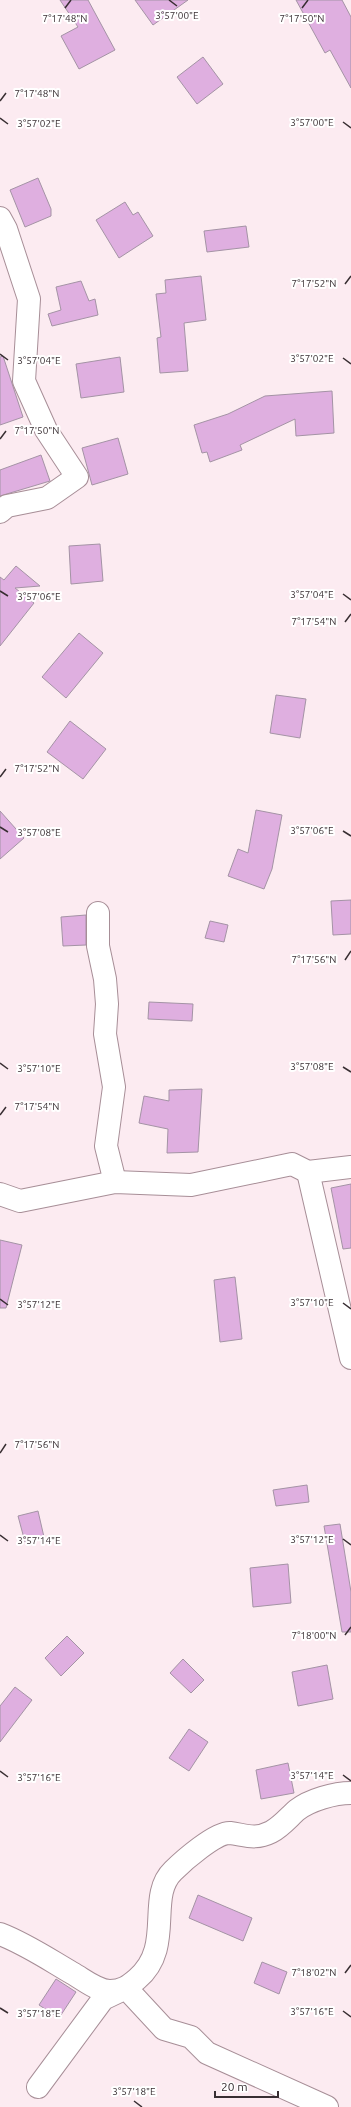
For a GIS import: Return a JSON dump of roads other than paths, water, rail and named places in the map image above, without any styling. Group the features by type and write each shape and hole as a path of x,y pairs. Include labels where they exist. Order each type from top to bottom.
{"street":[{"path":"0,218 6,229 29,299 24,381 46,430 77,477 47,498 8,506 0,512"},
{"path":"98,913 98,946 105,979 107,1004 105,1034 114,1087 106,1146 115,1182"},
{"path":"0,1194 20,1201 115,1182 191,1185 292,1164 308,1172 351,1167"},
{"path":"308,1172 351,1358"},
{"path":"38,2087 103,1999 126,1988 144,1973 155,1954 160,1926 160,1895 171,1872 198,1848 228,1833 249,1838 272,1832 298,1809 342,1793 351,1793"},
{"path":"0,1934 16,1940 91,1984 109,1991 126,1988"},
{"path":"126,1988 164,2029 191,2037 207,2053 326,2107"}]}
